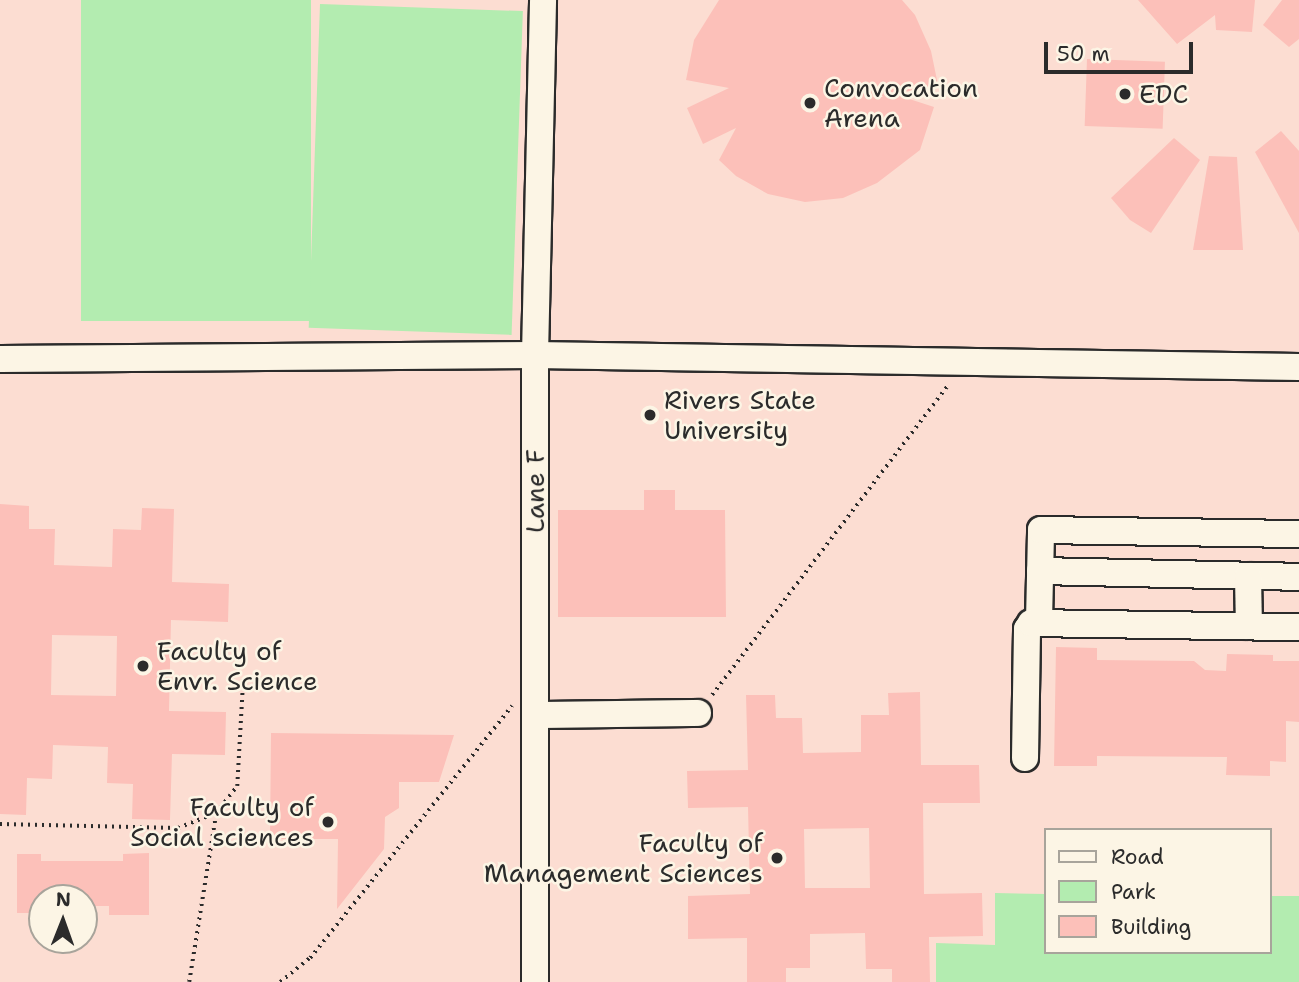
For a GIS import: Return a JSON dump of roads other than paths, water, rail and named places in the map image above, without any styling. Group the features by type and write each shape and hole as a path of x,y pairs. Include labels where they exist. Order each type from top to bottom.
{"street":[{"name":"Lane F","path":"535,982 535,355 543,0"},
{"path":"0,359 535,355 1299,367"},
{"path":"1039,621 1041,530 1299,534"},
{"path":"1040,571 1299,577"},
{"path":"1248,576 1249,626"},
{"path":"1025,758 1027,629 1039,621 1299,627"},
{"path":"536,715 698,713"}],"place":[{"name":"EDC","path":"1125,94"},
{"name":"Convocation Arena","path":"810,103"},
{"name":"Rivers State University","path":"650,415"},
{"name":"Faculty of Envr. Science","path":"143,666"},
{"name":"Faculty of Social sciences","path":"328,822"},
{"name":"Faculty of Management Sciences","path":"777,858"}]}
